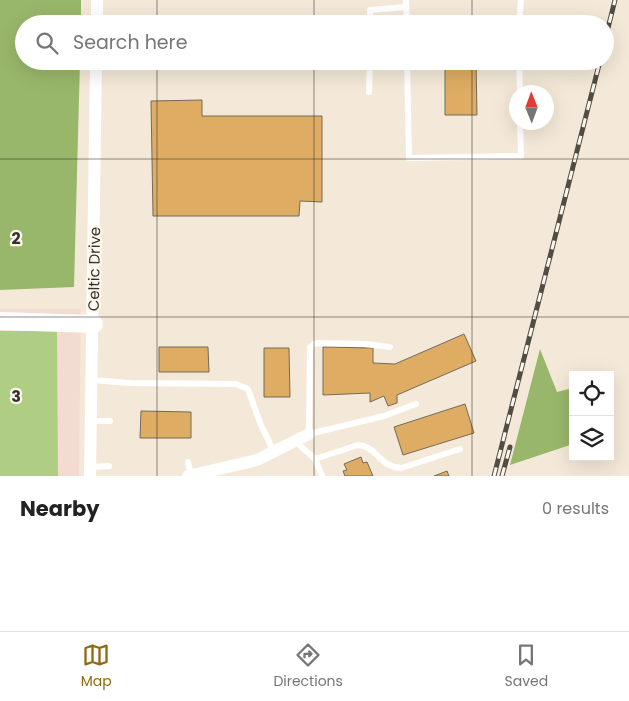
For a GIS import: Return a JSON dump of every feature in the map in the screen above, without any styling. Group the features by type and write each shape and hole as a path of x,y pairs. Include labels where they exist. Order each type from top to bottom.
{"street":[{"path":"97,0 97,15"},
{"name":"Celtic Drive","path":"90,471 94,324 96,70"},
{"path":"0,321 94,324"},
{"path":"190,476 257,460 309,434"}],"lane":[{"path":"519,15 520,0"},
{"path":"370,15 370,10 406,4"},
{"path":"369,92 370,70"},
{"path":"407,70 409,158 521,156 520,130"},
{"path":"520,70 520,85"},
{"path":"390,347 365,344 320,343 310,347 309,434 384,416 416,404"},
{"path":"92,380 130,383 236,384 242,386 248,389 260,423 274,452"},
{"path":"91,421 110,421"},
{"path":"296,442 315,459 322,476"},
{"path":"315,459 358,445 364,445 392,468 401,468 460,449"},
{"path":"188,462 190,476"},
{"path":"90,471 110,466"}],"shaded area":[{"path":"0,309 81,309 79,476 0,476"}],"green space":[{"path":"0,0 81,0 81,15 15,15 15,70 80,70 74,287 0,290"},
{"path":"0,331 57,331 58,476 0,476"},
{"path":"540,349 557,392 569,389 569,445 510,465"}],"building":[{"path":"445,70 476,70 477,115 445,115"},
{"path":"202,100 202,116 322,116 322,202 300,201 299,216 153,216 151,101"},
{"path":"464,334 476,361 397,395 397,403 388,406 384,396 370,402 370,393 323,395 323,347 373,348 373,363 395,364"},
{"path":"159,347 208,347 209,372 159,372"},
{"path":"264,348 289,348 290,397 264,397"},
{"path":"465,404 474,433 403,455 394,427"},
{"path":"141,411 191,412 191,438 140,438"},
{"path":"361,457 363,463 367,462 373,476 345,476 343,471 347,470 344,464"},
{"path":"447,471 449,476 434,476"}],"railway":[{"path":"611,15 615,0"},
{"path":"494,476 598,70"},
{"path":"502,476 510,447"}]}
